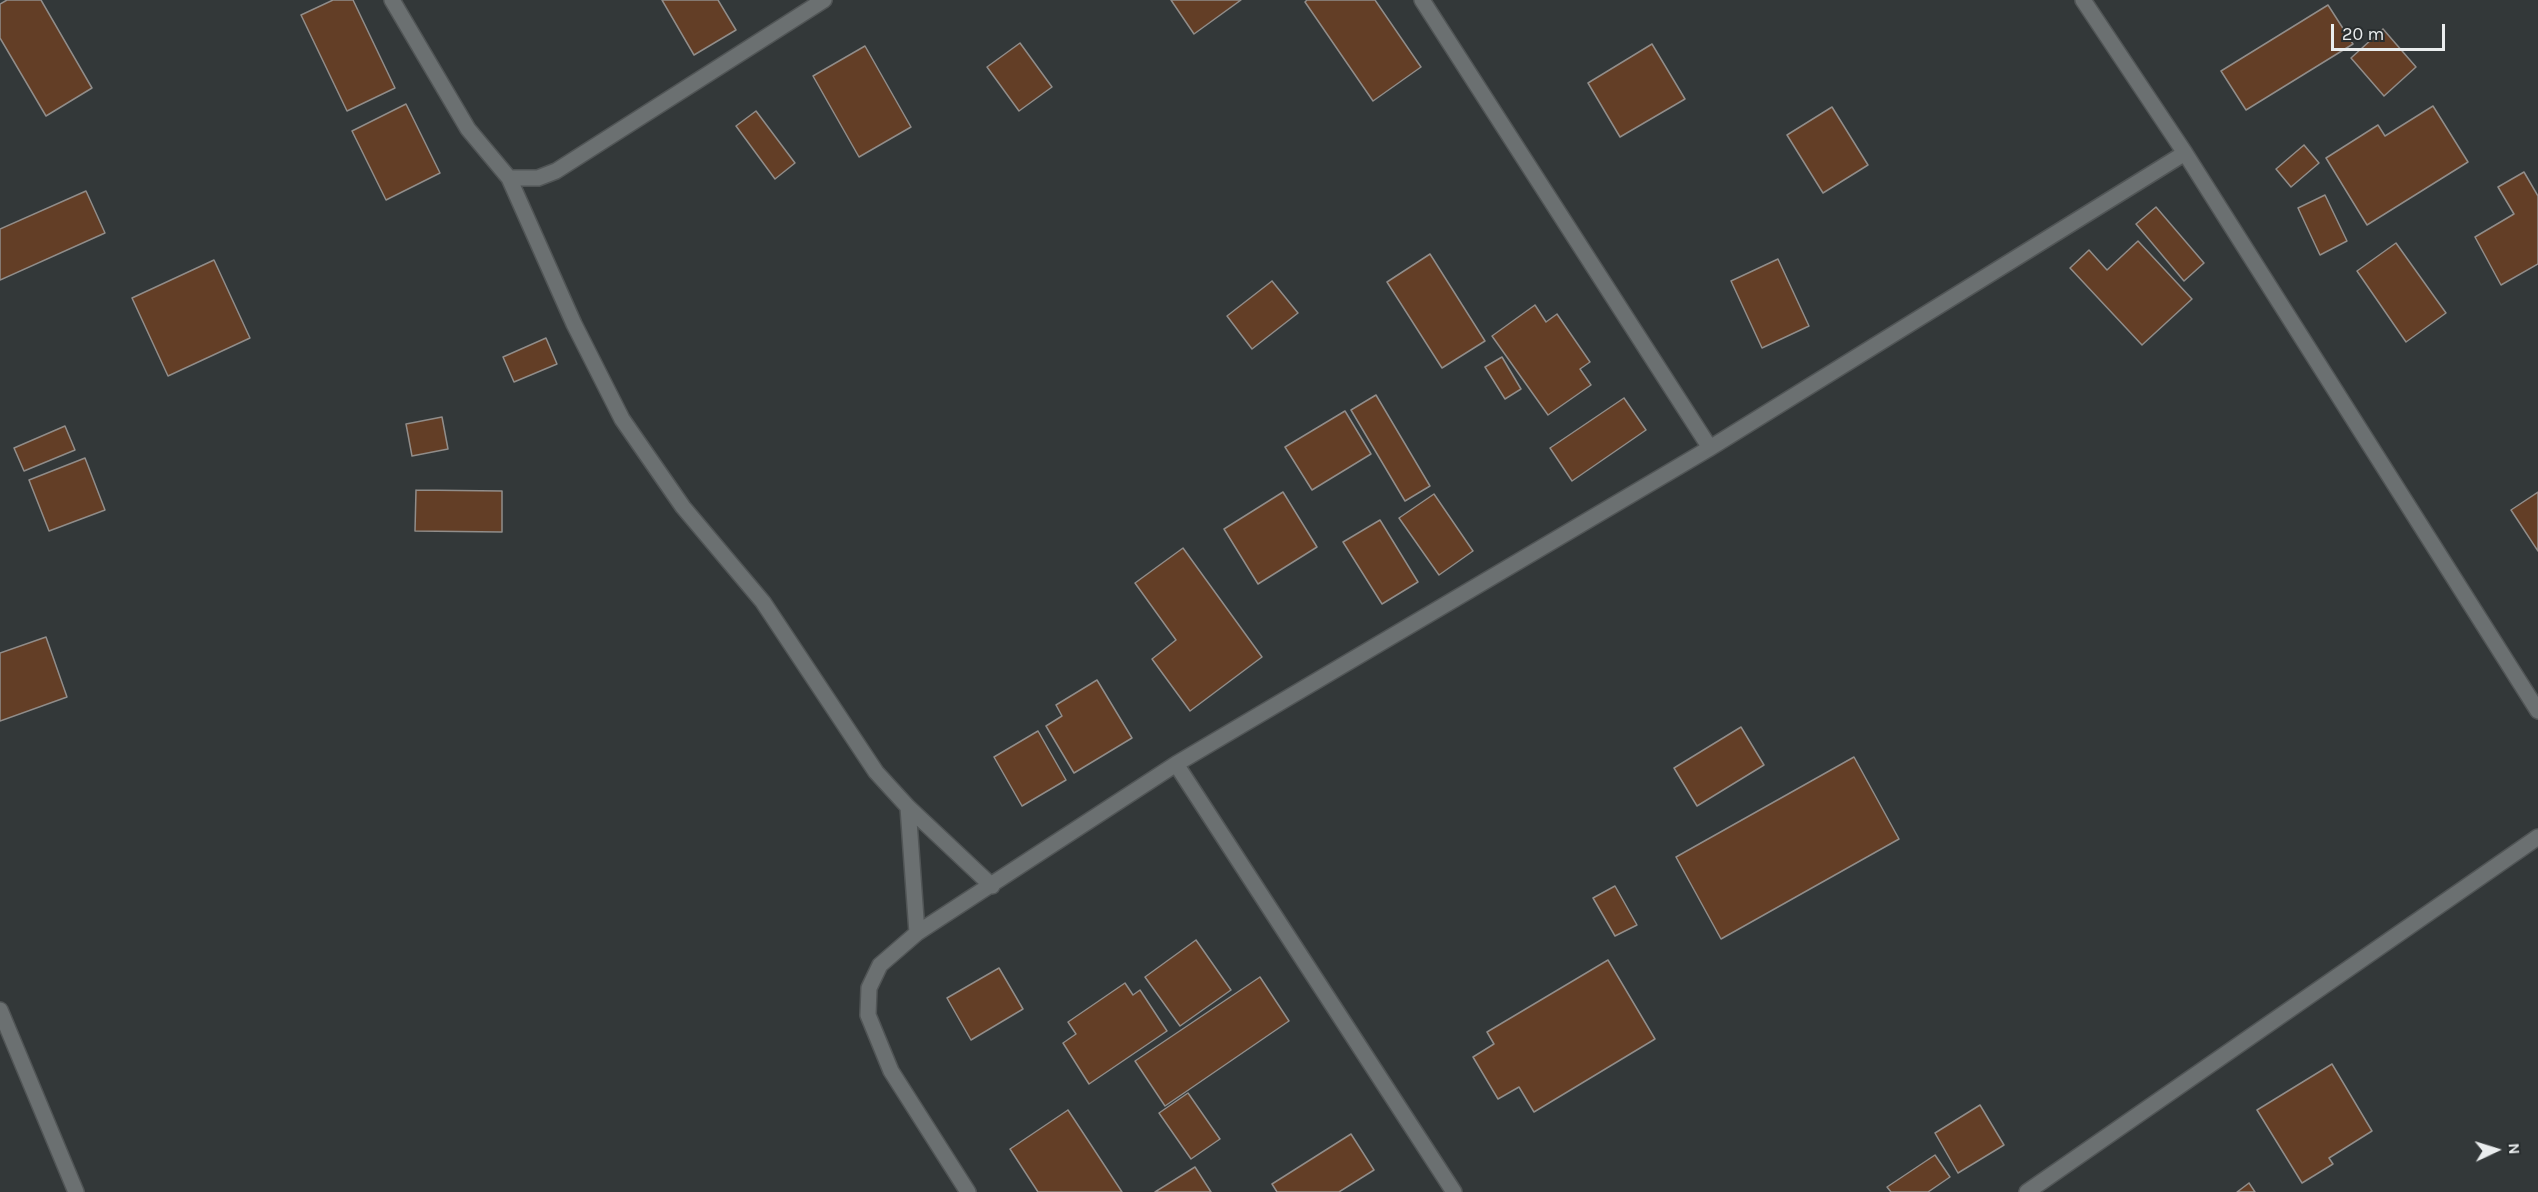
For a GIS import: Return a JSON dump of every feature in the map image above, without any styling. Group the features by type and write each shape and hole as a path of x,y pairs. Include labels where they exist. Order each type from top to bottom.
{"street":[{"path":"392,0 468,129 509,178 574,324 622,419 683,507 763,602 876,772 908,807 992,886"},
{"path":"509,178 538,178 556,171 824,0"},
{"path":"1422,0 1710,448"},
{"path":"2083,0 2185,153 2538,711"},
{"path":"968,1192 891,1071 868,1015 869,988 880,965 917,933 1176,764 1710,448 2185,153"},
{"path":"1176,764 1454,1192"},
{"path":"908,807 917,933"},
{"path":"2026,1192 2538,837"},
{"path":"0,1010 76,1192"}],"building":[{"path":"7,0 41,0 92,88 46,116 0,38 0,4"},
{"path":"333,0 353,0 395,88 347,111 301,15"},
{"path":"662,0 718,0 736,30 694,55"},
{"path":"1171,0 1241,0 1194,34"},
{"path":"1307,0 1375,0 1421,67 1373,101 1305,2"},
{"path":"2328,5 2353,44 2246,110 2221,71"},
{"path":"2383,29 2416,67 2384,96 2351,58"},
{"path":"1020,43 1052,87 1019,111 987,67"},
{"path":"1652,44 1685,99 1620,137 1588,83"},
{"path":"865,46 911,127 859,157 813,76"},
{"path":"406,104 440,173 386,200 352,131"},
{"path":"2433,106 2468,162 2367,225 2326,158 2378,125 2385,136"},
{"path":"1832,107 1868,165 1823,193 1787,135"},
{"path":"756,111 795,163 775,179 736,126"},
{"path":"2304,145 2319,163 2291,187 2276,169"},
{"path":"2524,172 2538,196 2538,264 2501,285 2475,237 2514,214 2498,187"},
{"path":"86,191 105,233 0,280 0,229"},
{"path":"2325,195 2347,241 2320,255 2298,208"},
{"path":"2156,207 2204,263 2184,281 2136,224"},
{"path":"2138,241 2192,299 2142,345 2070,268 2089,250 2107,270"},
{"path":"2396,243 2446,313 2406,342 2357,271"},
{"path":"1430,254 1485,341 1442,368 1387,282"},
{"path":"1778,259 1809,326 1762,348 1731,281"},
{"path":"214,260 250,338 168,376 132,298"},
{"path":"1272,281 1298,313 1252,349 1227,316"},
{"path":"1535,305 1546,322 1557,314 1590,362 1580,369 1591,385 1548,415 1492,336"},
{"path":"546,338 557,364 514,382 503,357"},
{"path":"1502,357 1521,389 1505,399 1485,367"},
{"path":"1376,395 1430,486 1405,501 1351,410"},
{"path":"1624,398 1646,430 1572,481 1550,448"},
{"path":"1345,411 1371,454 1312,490 1285,447"},
{"path":"442,417 448,449 412,456 406,424"},
{"path":"65,426 75,450 24,471 14,448"},
{"path":"85,458 105,510 49,531 29,480"},
{"path":"416,490 502,491 502,532 415,531"},
{"path":"1283,492 1317,547 1258,584 1224,529"},
{"path":"2538,492 2538,551 2511,510"},
{"path":"1434,494 1473,551 1439,575 1399,518"},
{"path":"1380,520 1418,582 1382,604 1343,542"},
{"path":"1183,548 1262,657 1190,711 1152,659 1176,640 1135,583"},
{"path":"46,637 67,697 0,721 0,653"},
{"path":"1097,680 1132,738 1074,773 1046,726 1062,716 1056,705"},
{"path":"1741,727 1764,765 1697,806 1674,768"},
{"path":"1038,731 1066,780 1022,806 994,757"},
{"path":"1854,757 1899,839 1721,939 1676,857"},
{"path":"1615,886 1637,925 1615,936 1593,898"},
{"path":"1196,940 1231,990 1180,1026 1145,977"},
{"path":"1608,960 1655,1039 1534,1112 1519,1087 1498,1099 1473,1057 1494,1044 1487,1032"},
{"path":"999,968 1023,1009 971,1040 947,998"},
{"path":"1260,977 1289,1021 1165,1106 1135,1061"},
{"path":"1125,983 1133,995 1140,990 1167,1031 1089,1084 1063,1043 1076,1034 1068,1022"},
{"path":"2332,1064 2372,1131 2329,1158 2333,1164 2302,1183 2257,1110"},
{"path":"1188,1093 1220,1139 1191,1159 1159,1113"},
{"path":"1980,1105 2004,1145 1958,1173 1935,1133"},
{"path":"1068,1110 1122,1192 1038,1192 1010,1149"},
{"path":"1351,1134 1374,1170 1339,1192 1277,1192 1272,1184"},
{"path":"1935,1155 1950,1177 1928,1192 1891,1192 1887,1187"},
{"path":"1195,1167 1211,1192 1155,1192"},
{"path":"2249,1183 2255,1192 2237,1192"}]}
